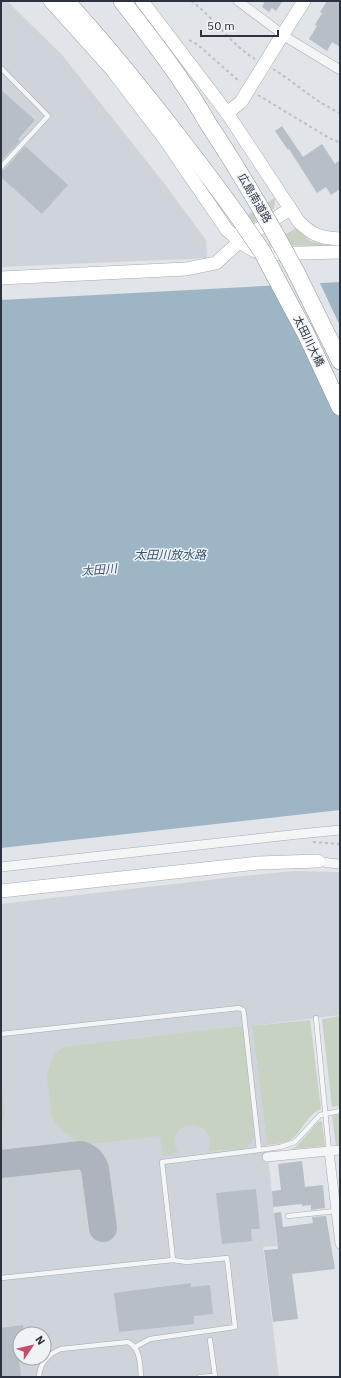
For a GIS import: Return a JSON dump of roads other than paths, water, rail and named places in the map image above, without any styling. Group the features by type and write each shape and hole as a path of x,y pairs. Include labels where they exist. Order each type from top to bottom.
{"highway":[{"name":"広島南道路","path":"66,1 93,30 132,77 204,169 242,233 275,276"},
{"name":"広島南道路","path":"122,1 161,52 199,108 261,208 296,272"},
{"name":"太田川大橋","path":"296,272 340,361"},
{"name":"太田川大橋","path":"275,276 306,334 340,407"}],"street":[{"path":"50,1 116,76 164,138 227,230 242,233 256,252 264,254 340,252"},
{"path":"142,1 227,113 299,222 309,232 319,237 327,239 340,239"},
{"path":"238,1 283,35 340,70"},
{"path":"227,113 241,102 304,1"},
{"path":"1,278 186,268 216,263 242,233 290,209"},
{"path":"1,867 340,830"},
{"path":"1,891 258,863 318,861 330,858 340,858"},
{"path":"318,861 329,864 340,864"},
{"path":"267,1157 340,1150"},
{"path":"329,1151 340,1244"}],"lane":[{"path":"1,68 48,116 1,167"},
{"path":"1,1034 239,1008 243,1010 244,1014 259,1150"},
{"path":"316,1018 329,1151"},
{"path":"173,1260 162,1162 280,1147 295,1142 316,1118 325,1114 340,1111"},
{"path":"288,1216 336,1211"},
{"path":"1,1278 173,1260 187,1262 227,1258 235,1327 150,1339 135,1347"},
{"path":"200,1377 215,1376 210,1340"},
{"path":"39,1377 39,1370 48,1356 61,1349 121,1342 128,1342 135,1347 139,1356 141,1377"}],"water":[{"name":"太田川放水路","path":"340,282 340,810 1,848 1,300"}],"water label":[{"name":"太田川","path":"99,570"}]}
